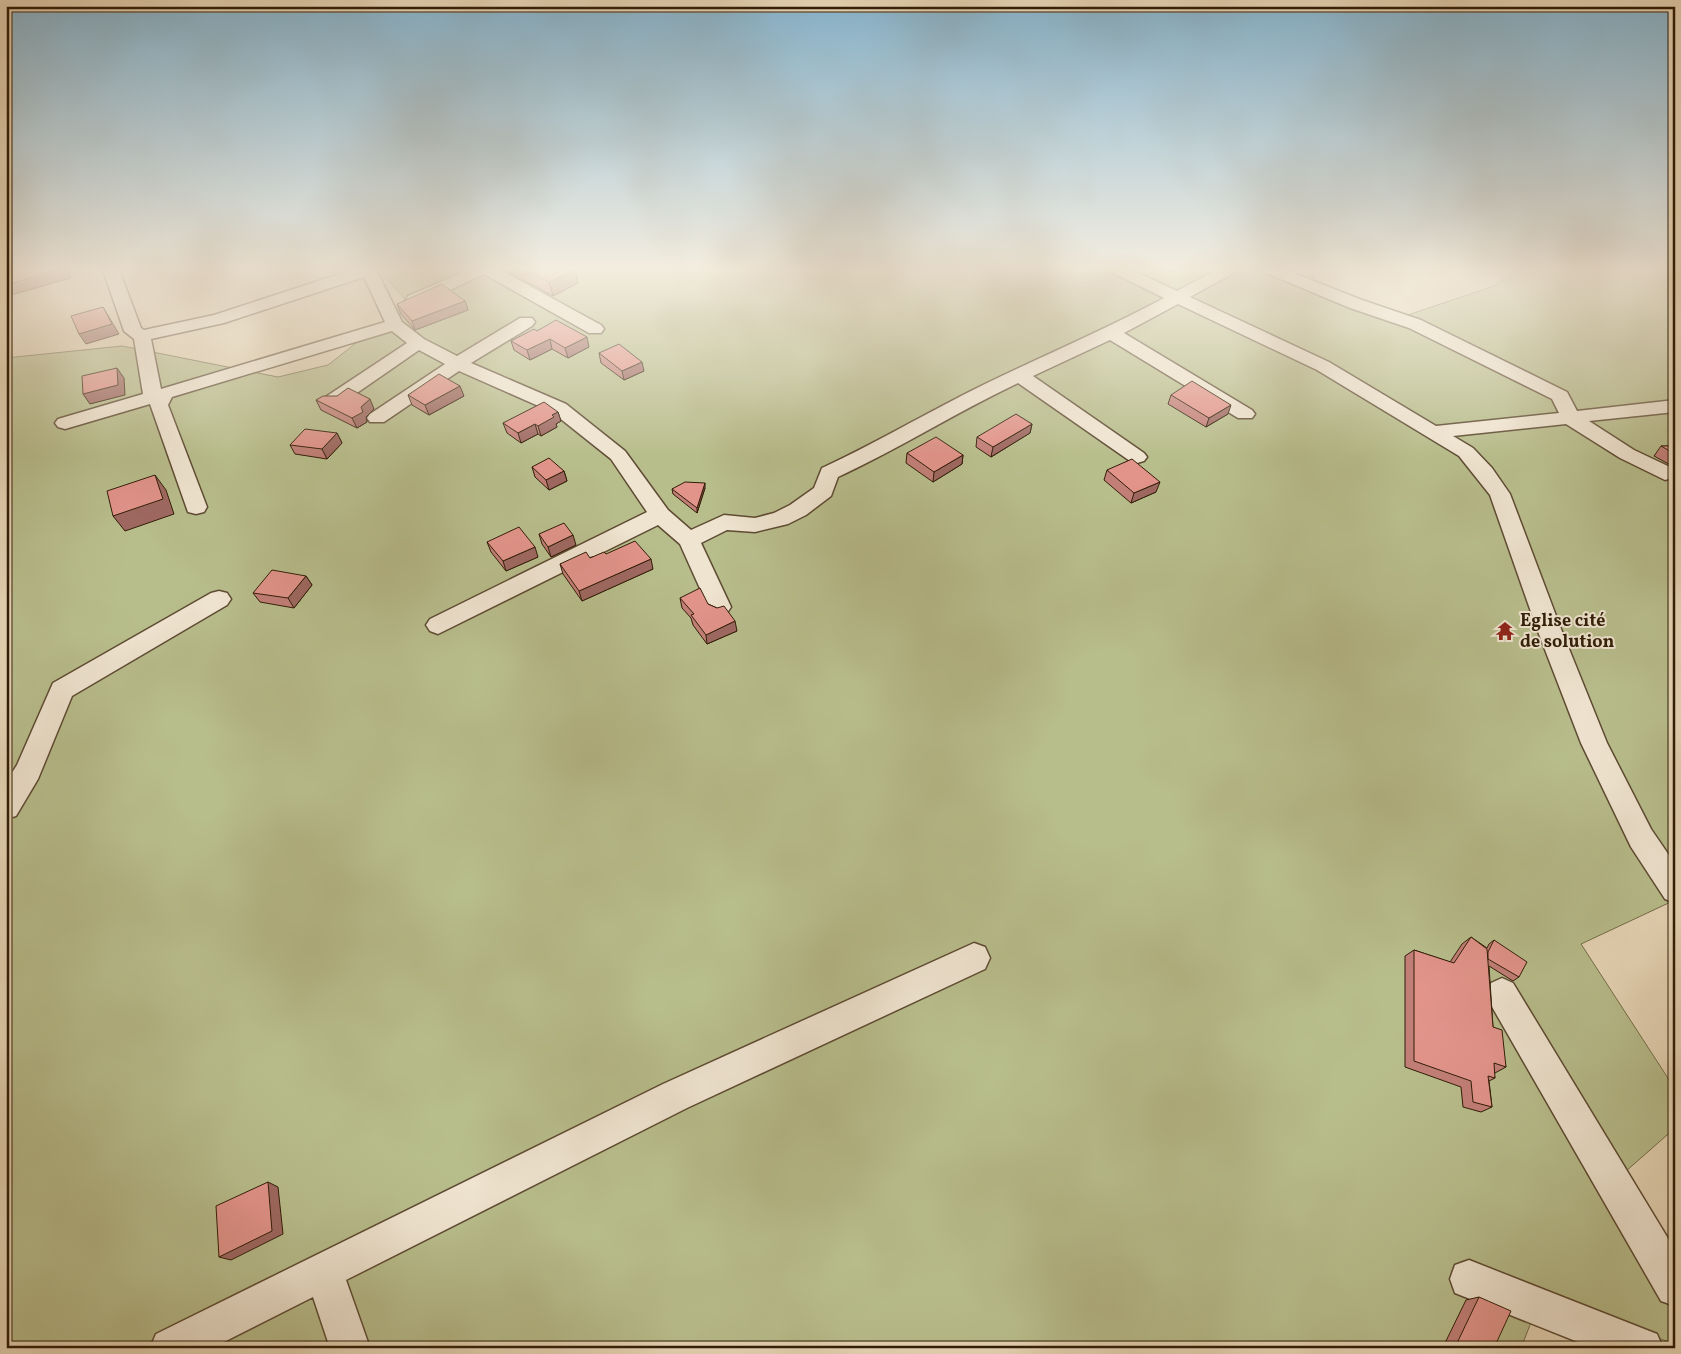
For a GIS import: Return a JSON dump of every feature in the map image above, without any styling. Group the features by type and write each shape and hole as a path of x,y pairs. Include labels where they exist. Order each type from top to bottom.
{"street":[{"path":"133,330 142,336 159,396 159,405 196,507"},
{"path":"142,336 168,330"},
{"path":"65,422 159,396 356,330"},
{"path":"405,330 418,343 559,408 618,454 660,515 689,540 719,606"},
{"path":"377,418 458,363 512,330"},
{"path":"689,540 724,522 755,525 792,513 824,491 829,473 875,452 970,399 1116,330"},
{"path":"1250,330 1324,366 1466,452 1500,494 1549,629 1594,743 1641,838 1675,889"},
{"path":"1427,330 1560,396 1571,418 1627,454 1665,473"},
{"path":"1111,333 1245,414"},
{"path":"334,400 418,343"},
{"path":"1020,376 1137,457"},
{"path":"1434,432 1675,406"},
{"path":"438,625 660,515"},
{"path":"6,807 28,770 62,690 219,599"},
{"path":"170,1348 675,1096 974,958"},
{"path":"1502,994 1675,1287"},
{"path":"324,1271 350,1348"},
{"path":"1469,1280 1643,1348"}],"green space":[{"path":"373,330 1675,330 1675,900 1581,944 1675,1089 1675,1128 1609,1186 1675,1290 1675,1345 1544,1289 1521,1348 6,1348 6,358 122,346 278,377 328,365"}],"building":[{"path":"77,330 92,330 79,334"},
{"path":"532,330 575,330 587,337 565,348 550,339 527,350 511,341"},
{"path":"619,344 642,362 622,371 599,353"},
{"path":"117,368 118,385 83,394 82,376"},
{"path":"439,374 460,386 425,405 408,395"},
{"path":"1192,381 1231,405 1209,418 1171,395"},
{"path":"348,388 370,399 361,407 363,412 352,418 316,400 323,396 337,396"},
{"path":"544,402 558,412 552,415 554,417 538,426 535,424 518,433 503,423"},
{"path":"1016,414 1032,424 993,447 977,437"},
{"path":"305,429 337,433 322,449 290,445"},
{"path":"936,437 963,455 934,472 907,453"},
{"path":"1661,446 1675,446 1675,454"},
{"path":"549,458 564,471 546,480 532,467"},
{"path":"1132,459 1160,482 1134,493 1107,470"},
{"path":"155,475 163,499 113,516 107,491"},
{"path":"685,482 705,483 697,508 672,489"},
{"path":"564,523 573,535 548,547 539,534"},
{"path":"519,527 535,547 503,561 487,542"},
{"path":"635,541 651,559 579,591 560,564 586,552 590,558 604,552 606,554"},
{"path":"272,570 306,576 288,598 253,593"},
{"path":"700,588 708,604 717,608 724,606 735,621 706,635 691,615 694,614 680,598"},
{"path":"1471,937 1487,949 1493,1027 1502,1030 1506,1067 1494,1063 1495,1078 1488,1076 1492,1107 1473,1102 1471,1081 1414,1061 1414,950 1454,963"},
{"path":"1494,940 1527,962 1519,977 1488,959 1488,952"},
{"path":"268,1182 272,1231 219,1257 216,1206"},
{"path":"1479,1297 1511,1311 1494,1348 1465,1348 1458,1341"}],"place":[{"name":"Eglise cité de solution","path":"1505,631"}]}
